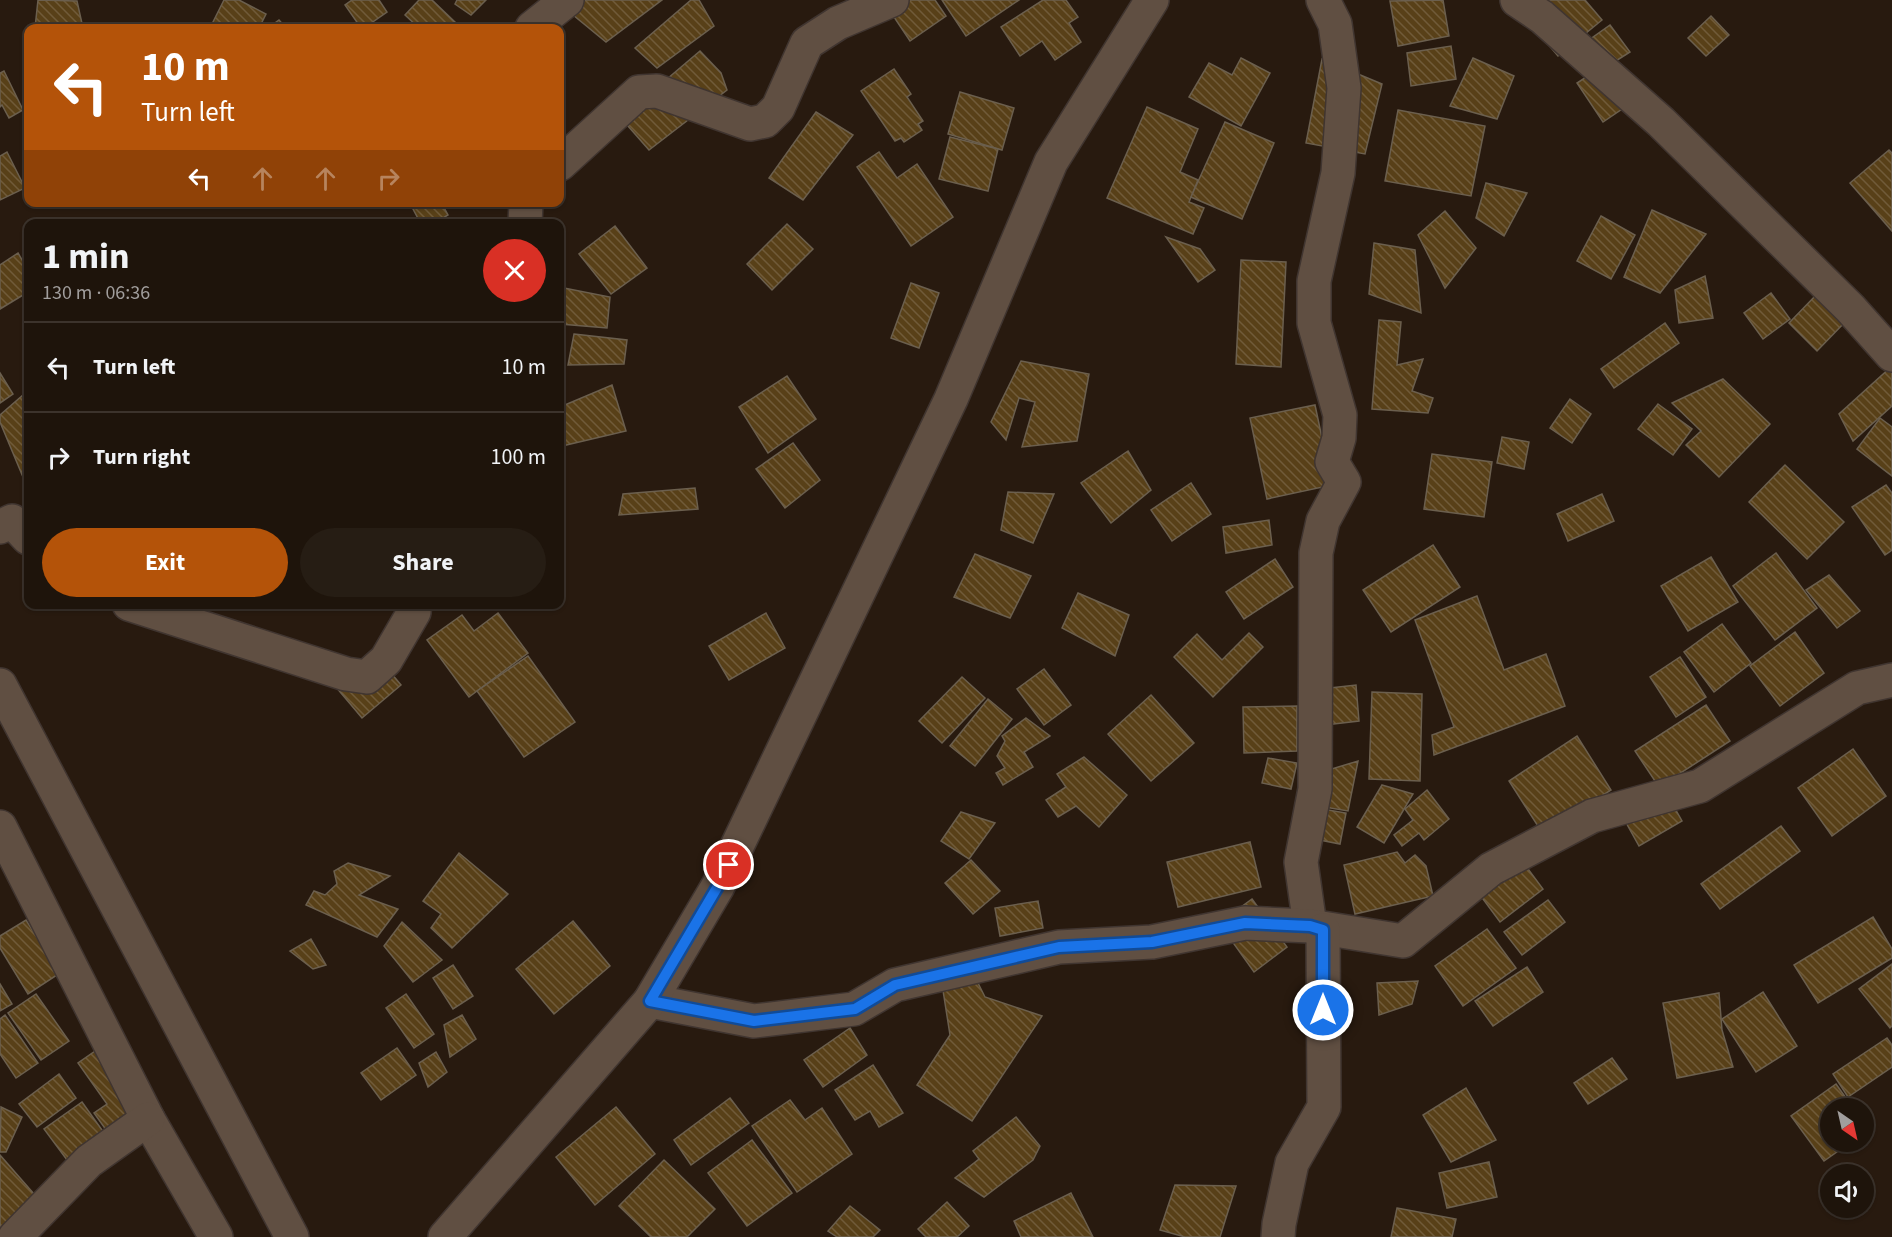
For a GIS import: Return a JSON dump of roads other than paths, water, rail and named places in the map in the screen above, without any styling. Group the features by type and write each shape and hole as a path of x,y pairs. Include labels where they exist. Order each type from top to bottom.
{"street":[{"path":"537,24 567,0"},
{"path":"564,160 639,92 657,92 750,124 765,121 778,108 807,43 838,23 892,0"},
{"path":"445,1237 650,1001 718,886 951,399 1051,162 1152,0"},
{"path":"1278,1237 1292,1164 1324,1107 1316,928 1301,862 1315,789 1316,553 1323,521 1344,483 1332,462 1339,438 1340,415 1314,323 1314,280 1338,173 1344,88 1335,24 1323,0"},
{"path":"1517,0 1542,17 1661,122 1850,308 1892,355"},
{"path":"0,527 12,521 24,534"},
{"path":"144,609 346,674 367,677 386,660 415,609"},
{"path":"650,1001 754,1021 855,1009 895,985 1059,947 1152,942 1245,923 1316,928 1403,941 1491,869 1592,816 1700,786 1857,688 1892,680"},
{"path":"0,685 292,1237"},
{"path":"0,827 148,1119 216,1237"},
{"path":"15,1237 89,1161 148,1119"}]}
